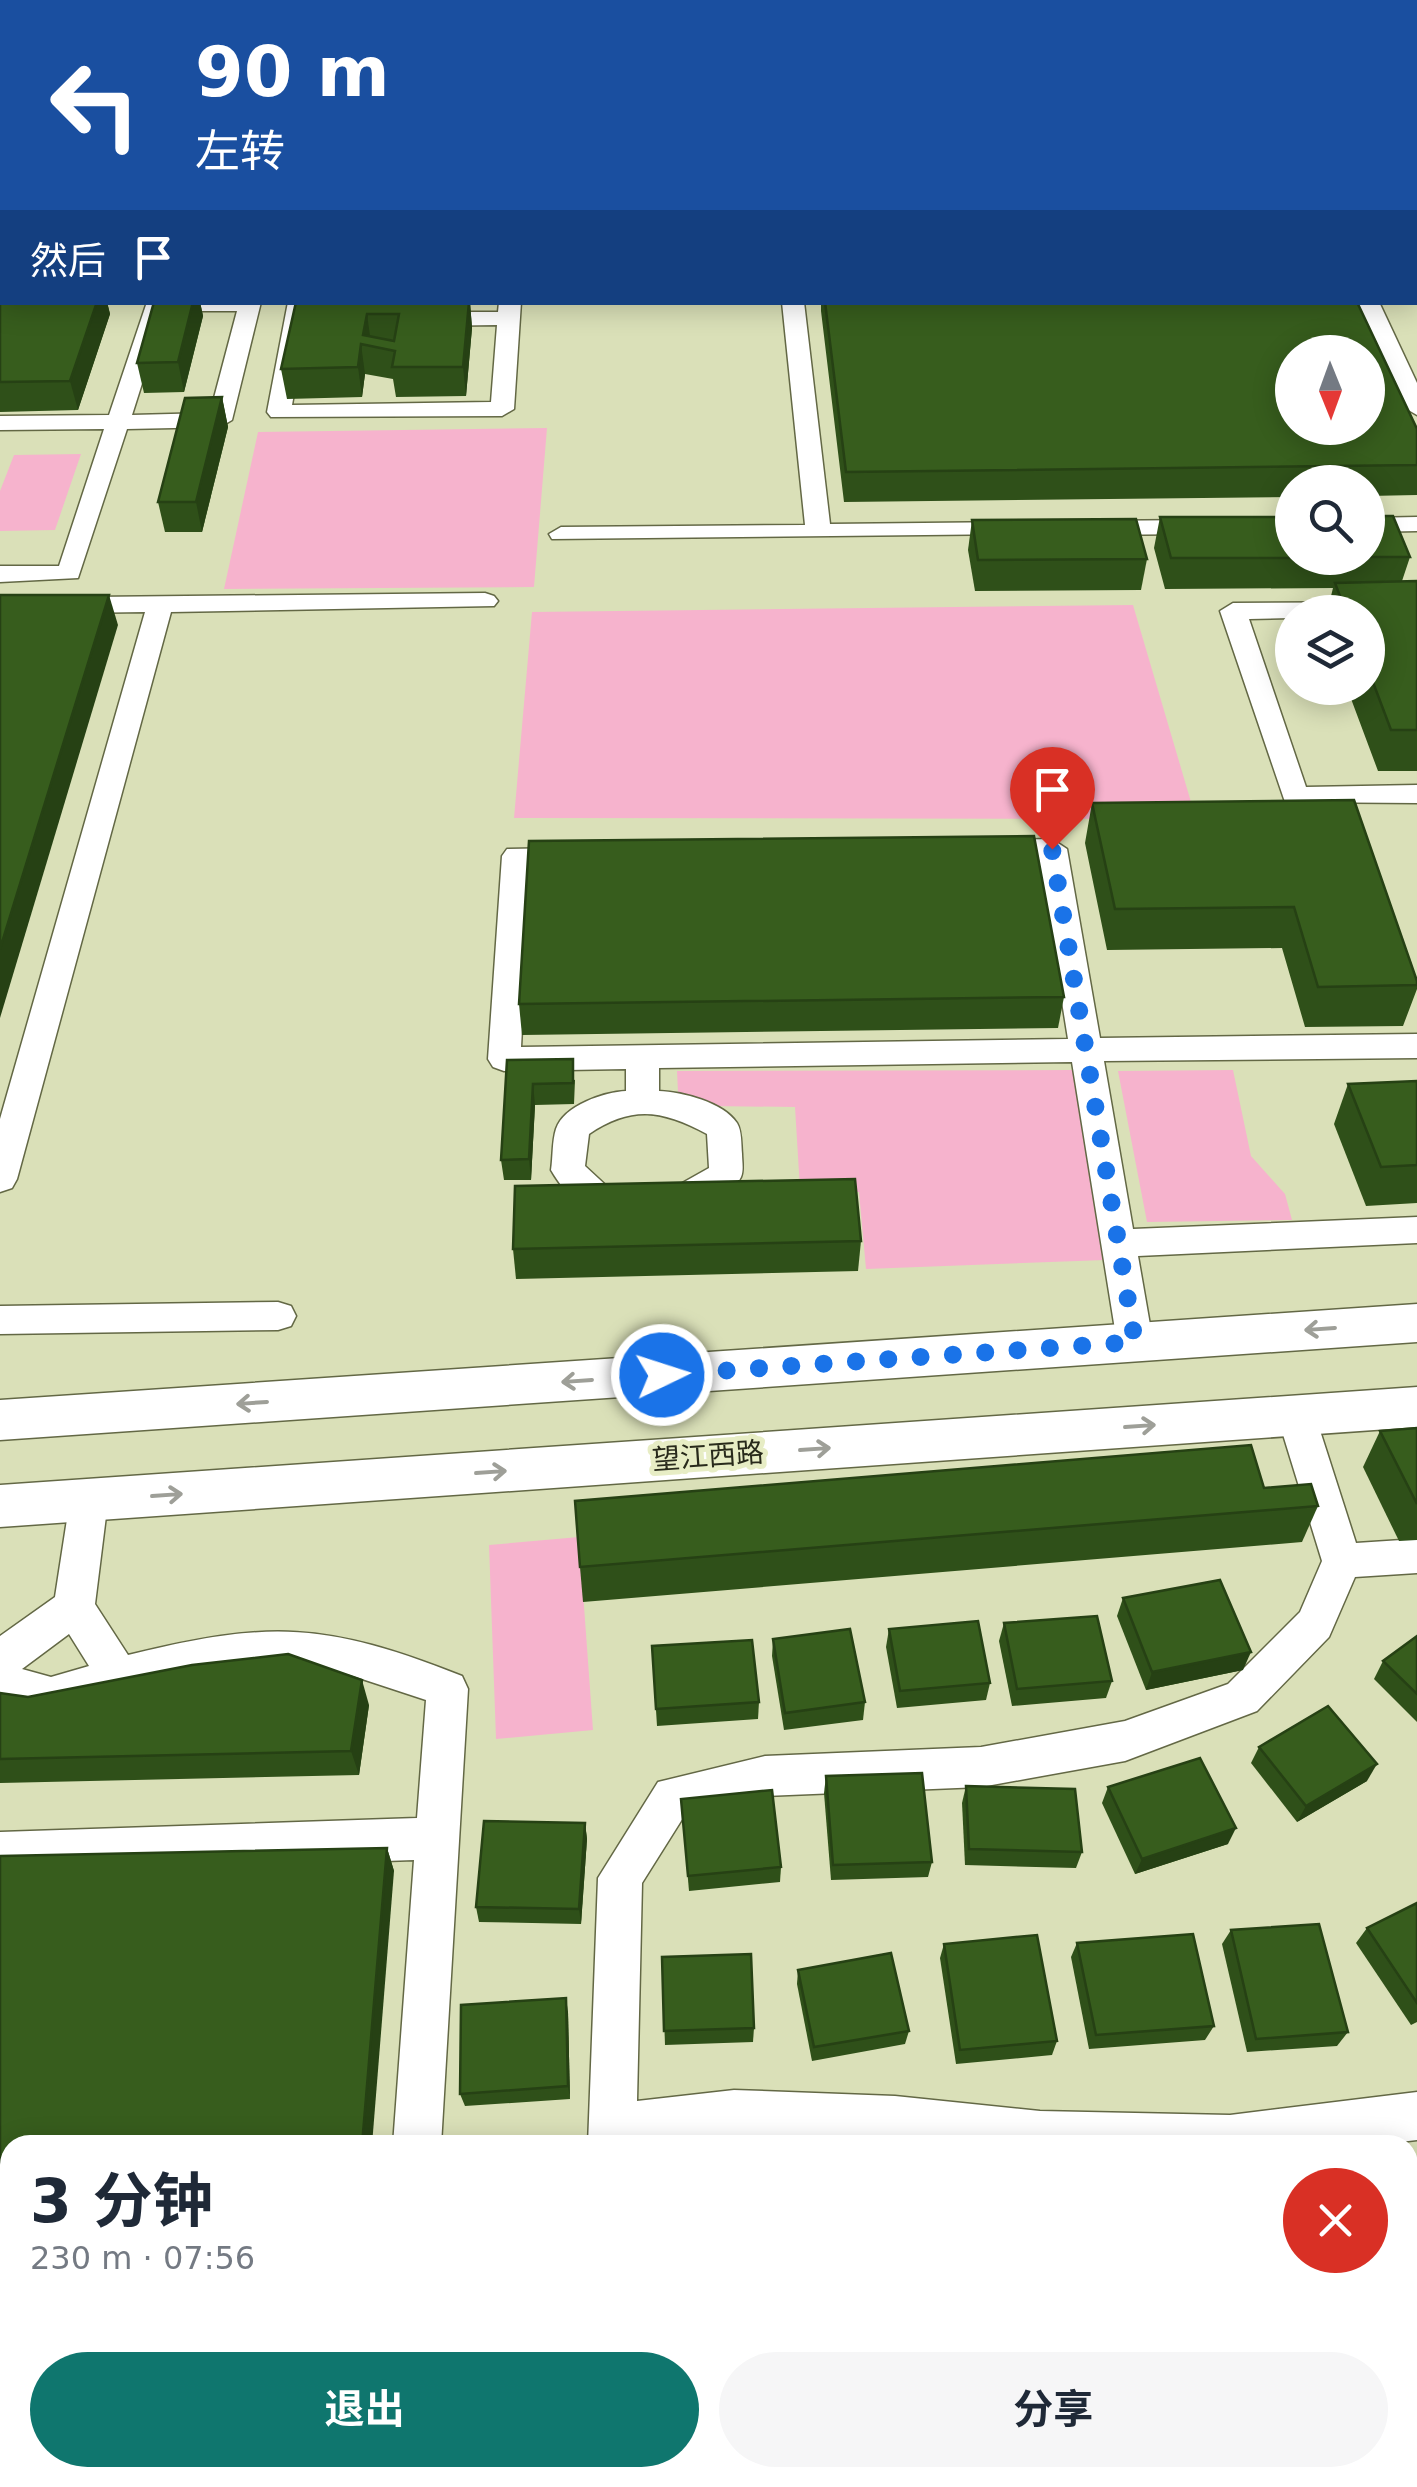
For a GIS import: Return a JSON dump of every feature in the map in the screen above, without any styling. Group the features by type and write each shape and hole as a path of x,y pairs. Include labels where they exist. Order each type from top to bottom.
{"main road":[{"path":"0,1420 1417,1322"},
{"name":"望江西路","path":"0,1506 1417,1407"}],"street":[{"path":"0,574 69,573 156,305"},
{"path":"0,423 220,420 249,305"},
{"path":"794,305 818,532"},
{"path":"1369,305 1417,408"},
{"path":"304,314 278,412 502,408 510,310 393,319"},
{"path":"1385,525 1417,524"},
{"path":"1075,529 1275,526"},
{"path":"561,534 1036,529"},
{"path":"0,606 486,600"},
{"path":"0,1179 160,604"},
{"path":"1417,610 1233,611 1294,796 1417,794"},
{"path":"1135,1342 1118,1243 1086,1050 1052,849 517,856 504,1058 1086,1050 1417,1046"},
{"path":"642,1056 643,1103"},
{"path":"643,1103 679,1104 724,1128 726,1172 681,1204 604,1204 568,1170 572,1128 609,1104 643,1103"},
{"path":"1118,1243 1417,1230"},
{"path":"0,1320 278,1316"},
{"path":"612,2135 620,1878 673,1796 765,1776 981,1767 1124,1741 1242,1698 1315,1624 1342,1561 1296,1415"},
{"path":"89,1500 74,1607 120,1676"},
{"path":"1342,1561 1417,1556"},
{"path":"74,1607 2,1659 1,1682 50,1696 244,1648 296,1648 386,1666 447,1689 418,2135"},
{"path":"0,1853 439,1838"},
{"path":"618,2135 734,2114 895,2120 1040,2135"},
{"path":"1263,2135 1417,2116"}],"shaded area":[{"path":"547,428 534,587 224,589 258,432"},
{"path":"81,454 55,530 0,531 0,491 14,455"},
{"path":"1133,605 1196,819 514,818 532,612"},
{"path":"1074,1070 1105,1260 866,1269 859,1192 800,1189 795,1107 710,1106 678,1092 677,1071"},
{"path":"1233,1070 1251,1156 1285,1194 1292,1220 1147,1222 1118,1071"},
{"path":"579,1537 593,1730 496,1739 489,1545"}],"building":[{"path":"0,305 96,305 70,381 0,382"},
{"path":"153,305 192,305 178,362 137,363"},
{"path":"295,305 469,305 463,367 392,367 395,351 361,344 358,367 281,369","holes":["367,314 399,314 394,341 363,335"]},
{"path":"825,305 1358,305 1373,335 1275,335 1275,445 1385,445 1385,361 1417,429 1417,465 846,472"},
{"path":"222,397 196,502 158,502 185,398"},
{"path":"1385,516 1393,516 1410,557 1385,557"},
{"path":"1160,517 1275,517 1275,558 1171,558"},
{"path":"1136,519 1147,559 978,560 972,520"},
{"path":"1417,581 1417,730 1391,730 1382,705 1385,705 1385,595 1340,595 1335,583"},
{"path":"0,595 109,595 0,949"},
{"path":"1354,800 1417,985 1318,987 1294,907 1115,909 1092,803"},
{"path":"1034,836 1064,997 519,1004 529,841"},
{"path":"573,1059 573,1083 533,1084 529,1159 501,1160 507,1060"},
{"path":"1417,1081 1417,1165 1381,1167 1348,1084"},
{"path":"855,1179 861,1241 513,1249 515,1186"},
{"path":"1417,1428 1417,1504 1380,1431"},
{"path":"1251,1445 1264,1488 1311,1484 1318,1506 580,1567 575,1501"},
{"path":"1220,1580 1251,1652 1152,1672 1123,1598"},
{"path":"1097,1616 1112,1681 1017,1689 1004,1623"},
{"path":"978,1621 990,1683 900,1691 889,1629"},
{"path":"850,1629 865,1702 785,1713 773,1639"},
{"path":"1417,1636 1417,1694 1383,1661"},
{"path":"752,1640 759,1702 656,1709 652,1646"},
{"path":"288,1654 362,1680 351,1751 0,1759 0,1693 28,1697 192,1665"},
{"path":"1328,1706 1377,1764 1306,1806 1259,1747"},
{"path":"1200,1758 1236,1828 1142,1859 1108,1787"},
{"path":"922,1773 932,1862 833,1865 826,1776"},
{"path":"966,1786 1075,1789 1082,1852 969,1849"},
{"path":"772,1790 781,1867 688,1876 681,1799"},
{"path":"484,1821 585,1823 579,1909 476,1907"},
{"path":"387,1848 363,2135 0,2135 0,1856"},
{"path":"1417,1903 1417,2003 1367,1928"},
{"path":"1319,1924 1348,2032 1256,2039 1231,1930"},
{"path":"1193,1934 1214,2026 1096,2035 1077,1943"},
{"path":"1037,1935 1057,2041 960,2050 944,1944"},
{"path":"891,1953 909,2031 814,2047 798,1970"},
{"path":"751,1954 754,2028 664,2031 662,1957"},
{"path":"566,1998 568,2086 460,2094 461,2005"}],"route":[{"path":"662,1375 1135,1342 1052,849"}]}
